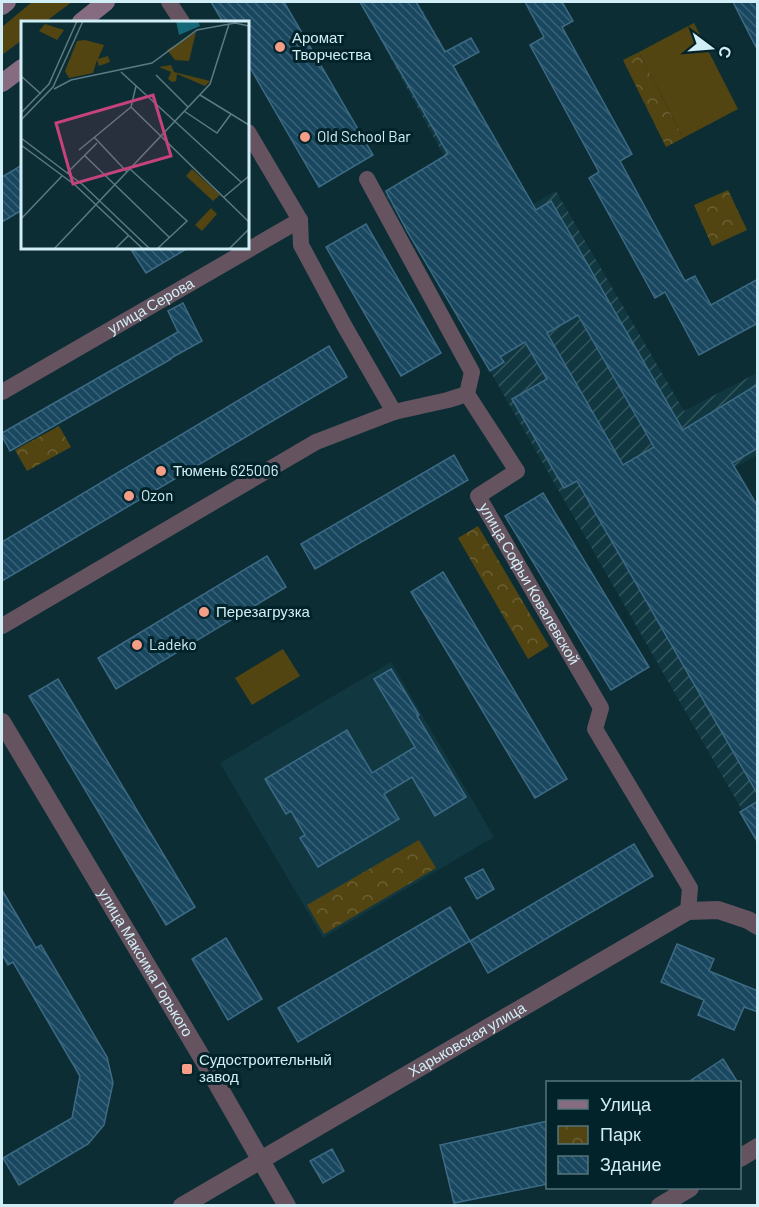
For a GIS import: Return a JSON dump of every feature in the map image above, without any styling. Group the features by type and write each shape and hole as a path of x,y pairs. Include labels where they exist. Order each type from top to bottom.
{"main road":[{"path":"2,6 7,2"},
{"path":"82,21 106,2"},
{"path":"2,83 21,69"}],"street":[{"path":"169,2 181,21"},
{"path":"249,134 300,220 301,245 394,412"},
{"path":"2,626 316,442 394,412 467,394 472,372 367,179"},
{"name":"улица Серова","path":"2,392 300,220"},
{"name":"улица Софьи Ковалевской","path":"467,394 517,471 478,496 601,708 595,729 690,888 688,911"},
{"name":"улица Максима Горького","path":"2,722 204,1061 287,1206"},
{"name":"Харьковская улица","path":"182,1206 688,911 718,910 748,920 758,926"},
{"path":"741,1157 758,1147"},
{"path":"660,1206 688,1189"}],"shaded area":[{"path":"360,2 418,2 533,204 556,191 684,411 757,373 757,455 734,468 757,509 758,829 754,831 490,371 384,192 444,156"},
{"path":"391,662 494,837 323,938 220,763"}],"green space":[{"path":"32,2 72,2 46,21 21,21 21,41 2,55 2,27"},
{"path":"694,23 738,109 683,138 639,52"},
{"path":"639,52 683,138 666,147 623,60"},
{"path":"728,190 747,230 712,246 694,205"},
{"path":"59,426 71,447 27,471 15,450"},
{"path":"478,526 549,646 528,659 458,538"},
{"path":"283,649 300,676 252,705 235,678"},
{"path":"419,840 436,868 324,934 307,905"}],"building":[{"path":"211,2 284,2 373,155 319,187 249,66 249,21 222,21"},
{"path":"360,2 416,2 445,52 471,38 479,52 453,66 536,210 551,201 683,430 758,384 758,448 732,463 758,507 758,795 577,481 564,488 512,399 547,379 525,342 500,357 504,362 490,371 407,231 386,191 448,154","holes":["578,315 654,447 623,465 547,333"]},
{"path":"525,2 562,2 573,21 562,27 632,154 620,161 685,281 695,276 711,305 758,279 758,323 699,355 665,292 655,298 589,178 599,172 530,45 544,37"},
{"path":"733,2 758,2 758,51"},
{"path":"21,166 21,211 2,222 2,177"},
{"path":"366,224 441,353 401,376 326,247"},
{"path":"131,249 186,249 146,273"},
{"path":"183,303 202,341 10,451 2,433 178,332 168,311"},
{"path":"329,346 347,377 2,581 2,542"},
{"path":"454,455 468,480 315,569 301,544"},
{"path":"543,493 649,667 611,690 505,516"},
{"path":"267,556 286,587 116,689 98,658"},
{"path":"443,572 567,779 535,798 411,592"},
{"path":"391,669 466,797 435,816 412,777 384,794 399,819 318,867 300,838 305,835 291,811 286,814 265,779 347,730 372,773 415,747 374,679"},
{"path":"58,679 195,907 166,925 29,696"},
{"path":"758,801 758,843 740,812"},
{"path":"634,844 653,876 488,973 470,941"},
{"path":"483,869 494,889 477,899 465,878"},
{"path":"2,890 36,948 41,945 107,1057 113,1083 104,1125 88,1144 19,1185 3,1158 72,1118 80,1076 13,962 8,965 2,954"},
{"path":"450,907 470,941 298,1042 278,1008"},
{"path":"226,938 262,999 228,1020 192,959"},
{"path":"677,944 714,959 709,971 758,991 758,1012 744,1007 734,1030 698,1015 704,1000 661,982"},
{"path":"723,1059 737,1081 690,1081"},
{"path":"546,1121 546,1184 454,1203 440,1145"},
{"path":"332,1149 344,1171 323,1183 310,1161"}],"place":[{"name":"Аромат Творчества","path":"280,47"},
{"name":"Old School Bar","path":"305,137"},
{"name":"Тюмень 625006","path":"161,471"},
{"name":"Ozon","path":"129,496"},
{"name":"Перезагрузка","path":"204,612"},
{"name":"Ladeko","path":"137,645"},
{"name":"Судостроительный завод","path":"187,1069"}]}
